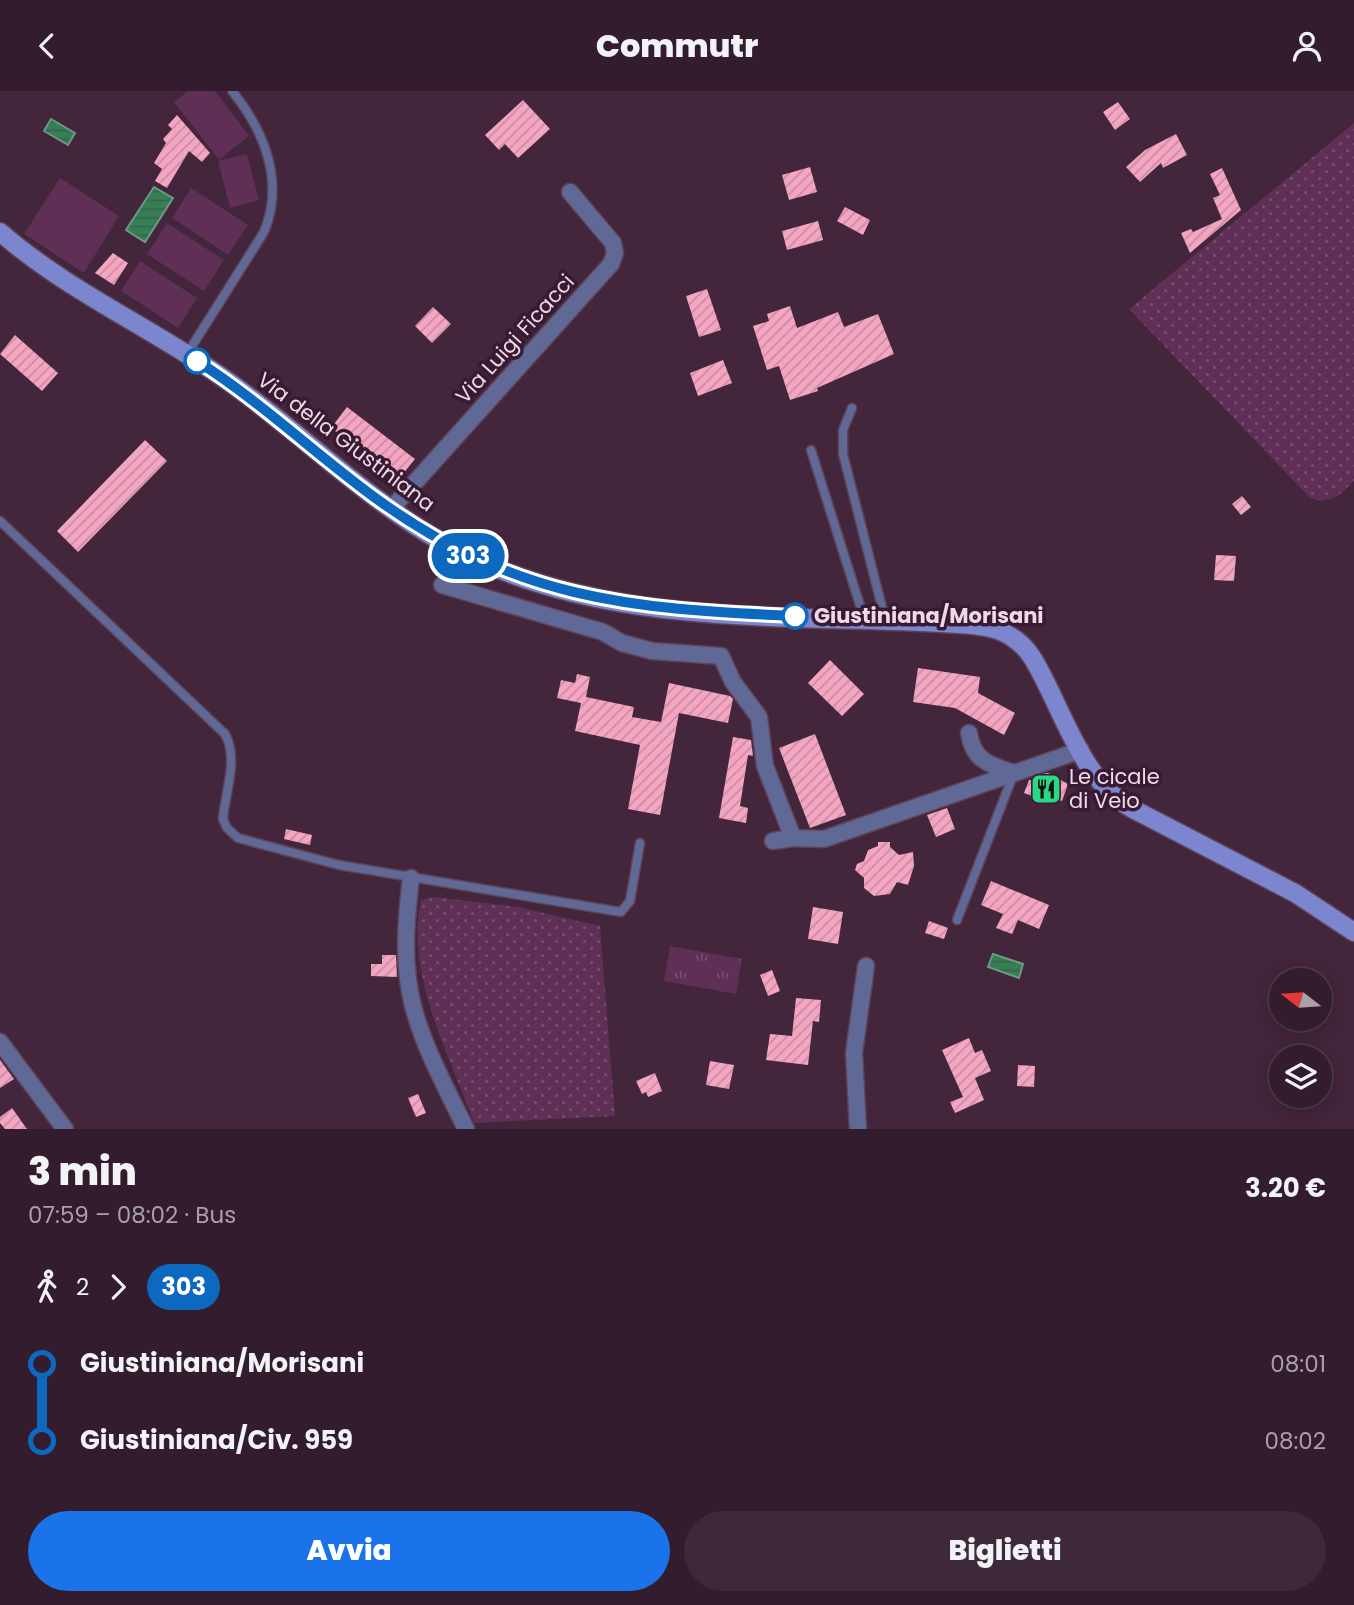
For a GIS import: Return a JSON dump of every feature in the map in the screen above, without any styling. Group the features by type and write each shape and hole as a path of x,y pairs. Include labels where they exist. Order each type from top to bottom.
{"street":[{"name":"Via Luigi Ficacci","path":"391,509 611,264 615,253 613,243 570,192"},
{"name":"Via della Giustiniana","path":"0,232 63,278 233,385 391,509 473,558 526,580 580,596 700,611 885,619 985,627 1013,637 1035,662 1099,780 1126,805 1295,893 1354,932"},
{"path":"442,585 603,632 622,643 652,652 721,656 733,682 759,717 765,767 793,838"},
{"path":"969,733 971,748 979,759 1014,773"},
{"path":"773,841 793,838 824,839 1081,750"},
{"path":"411,878 406,944 412,1000 422,1032 466,1129"},
{"path":"858,1129 854,1053 859,999 866,966"},
{"path":"0,1042 65,1129"}],"lane":[{"path":"187,354 264,232 271,212 271,176 265,148 253,120 232,91"},
{"path":"852,408 843,430 843,454 885,619"},
{"path":"811,450 864,618"},
{"path":"0,521 225,734 232,745 232,756 224,808 227,828 238,838 269,848 411,878 621,912 630,901 640,843"},
{"path":"957,920 1014,773"}],"green space":[{"path":"188,91 215,91 249,136 219,160 174,102"},
{"path":"1354,123 1354,481 1335,497 1317,500 1310,498 1129,309"},
{"path":"247,154 259,200 230,208 218,161"},
{"path":"60,178 119,216 84,273 24,234"},
{"path":"191,188 248,225 228,255 172,218"},
{"path":"167,223 224,260 204,291 147,254"},
{"path":"140,261 197,298 178,328 121,291"},
{"path":"434,897 518,907 600,926 615,1116 474,1123 432,1013 419,957 421,900"},
{"path":"670,946 742,959 736,994 664,981"}],"shaded area":[{"path":"51,119 75,133 68,145 44,131"},
{"path":"154,187 173,198 145,242 126,230"},
{"path":"993,954 1023,964 1019,978 988,967"}],"building":[{"path":"523,100 550,129 518,158 505,144 499,150 485,135"},
{"path":"1118,102 1130,119 1115,130 1103,112"},
{"path":"177,115 210,153 202,162 189,151 167,188 155,181 162,169 154,163 166,143 163,139 172,129 168,125"},
{"path":"1176,134 1187,155 1163,168 1161,163 1140,182 1126,167 1145,150"},
{"path":"810,167 817,192 789,200 782,175"},
{"path":"1222,168 1241,210 1190,253 1181,233 1191,229 1193,232 1222,219 1213,198 1220,195 1210,174"},
{"path":"845,207 870,220 863,235 837,221"},
{"path":"818,221 823,240 787,250 782,231"},
{"path":"113,253 128,263 114,285 95,273"},
{"path":"707,289 721,330 699,337 686,296"},
{"path":"790,306 797,328 838,312 844,327 878,314 894,354 817,388 818,391 790,400 779,366 767,370 753,326 769,321 767,314"},
{"path":"433,307 451,324 432,343 415,326"},
{"path":"15,335 58,373 42,391 0,354"},
{"path":"723,360 732,383 698,396 690,373"},
{"path":"347,407 415,459 398,480 331,428"},
{"path":"145,440 167,461 78,552 57,531"},
{"path":"1242,496 1251,507 1241,515 1232,504"},
{"path":"1216,555 1236,556 1234,581 1214,580"},
{"path":"830,660 864,694 842,716 808,683"},
{"path":"918,668 980,677 978,693 1015,713 1004,735 955,708 913,702"},
{"path":"577,674 590,677 586,697 634,707 632,717 661,722 669,683 730,696 733,699 728,723 679,713 660,815 628,809 640,745 575,731 581,703 557,698 561,680 575,683"},
{"path":"815,734 846,815 810,828 779,748"},
{"path":"733,737 751,740 753,756 748,755 740,806 748,808 746,823 719,818"},
{"name":"Le cicale di Veio","path":"1048,773 1068,784 1062,801 1050,797 1048,802 1024,793 1029,780 1040,781 1043,774"},
{"path":"947,808 955,829 936,837 927,815"},
{"path":"286,829 312,835 310,845 284,839"},
{"path":"878,842 890,842 890,847 899,855 913,852 914,866 908,885 897,882 890,894 874,896 864,888 864,878 855,870 857,864 864,861 868,850 878,846"},
{"path":"991,881 1049,905 1039,929 1018,920 1012,934 996,928 1003,914 981,905"},
{"path":"813,907 843,912 838,944 808,939"},
{"path":"929,921 948,928 944,939 925,933"},
{"path":"382,955 396,955 397,977 371,976 371,964 382,964"},
{"path":"772,970 780,991 768,996 760,975"},
{"path":"796,998 821,1000 819,1022 813,1021 808,1065 766,1060 770,1034 792,1036"},
{"path":"969,1038 975,1053 982,1050 991,1071 975,1078 984,1100 955,1113 950,1102 963,1097 942,1050"},
{"path":"0,1060 14,1079 0,1088"},
{"path":"710,1061 734,1065 729,1089 706,1085"},
{"path":"1018,1065 1035,1066 1034,1087 1017,1086"},
{"path":"655,1073 662,1091 648,1097 646,1092 642,1094 636,1081"},
{"path":"418,1094 426,1113 416,1117 408,1098"},
{"path":"12,1108 27,1129 5,1129 0,1123 0,1117"}],"bus line":[{"name":"303","path":"197,361 243,392 391,509 439,540 487,564 558,590 611,602 709,612 795,616"}],"place":[{"name":"Giustiniana/Morisani","path":"795,616"},
{"name":"Le cicale di Veio","path":"1046,789"}]}
